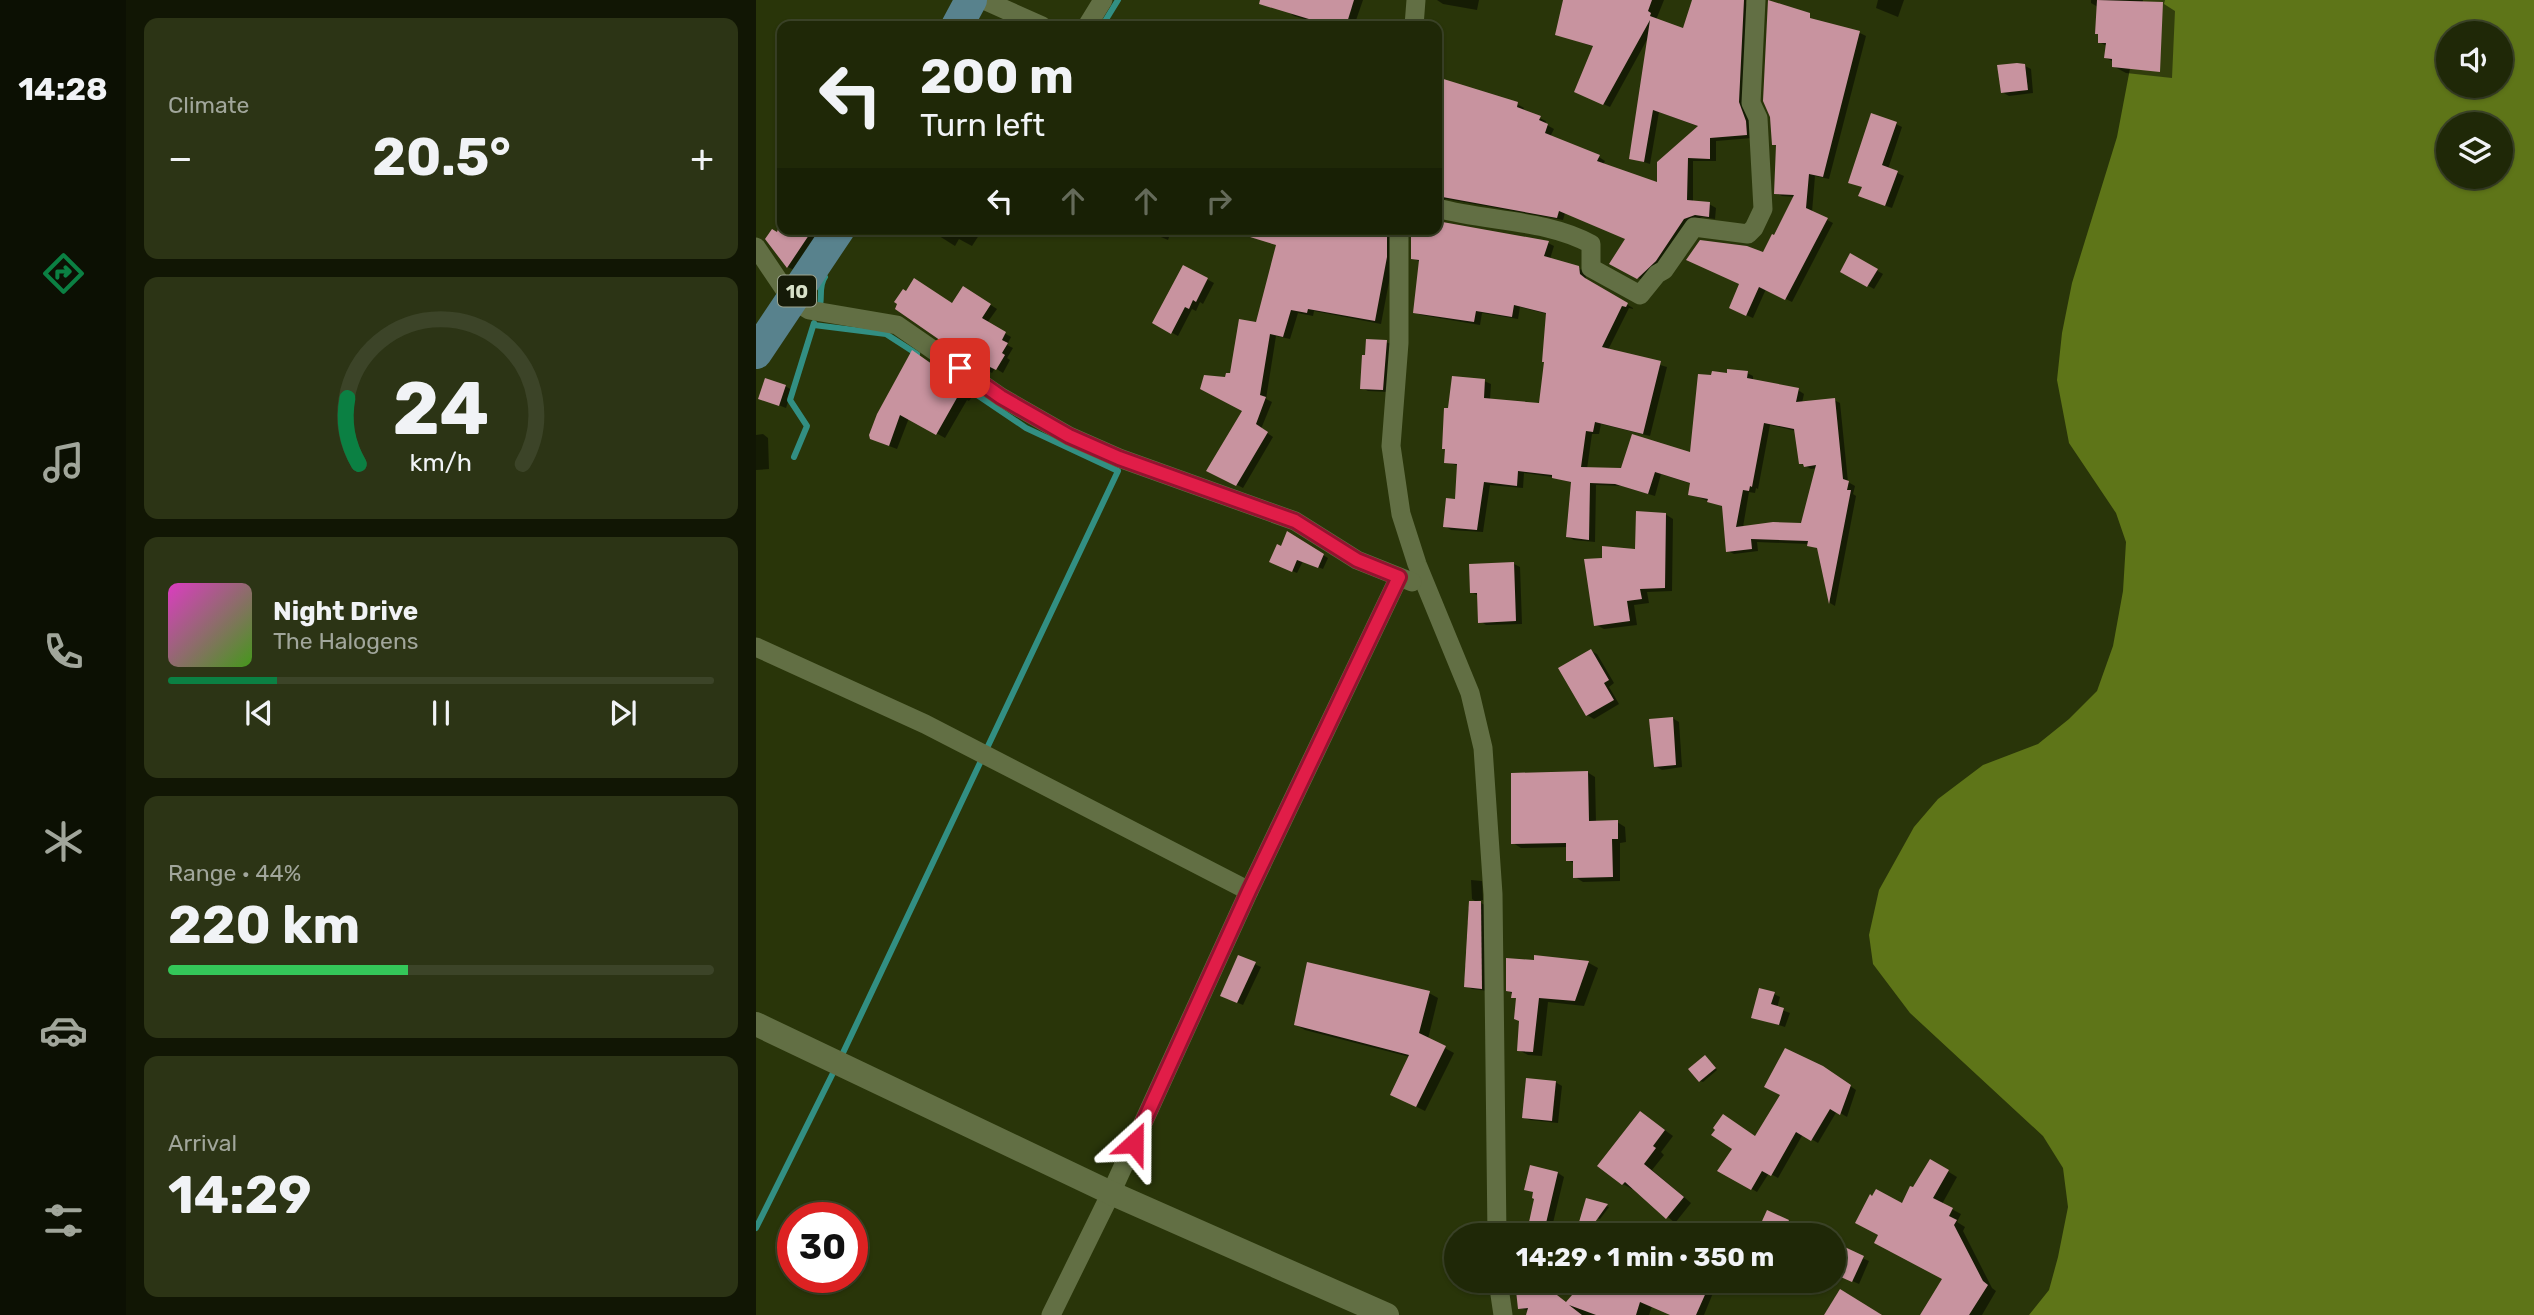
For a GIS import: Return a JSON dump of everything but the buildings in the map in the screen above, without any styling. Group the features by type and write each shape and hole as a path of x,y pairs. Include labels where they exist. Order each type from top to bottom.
{"main road":[{"path":"960,21 971,0"},
{"name":"10","path":"756,353 835,235"}],"street":[{"path":"985,0 1031,21"},
{"path":"1091,21 1103,0"},
{"path":"1414,21 1416,0"},
{"path":"1442,210 1460,215 1570,233 1591,244 1591,268 1640,296 1657,274 1664,270 1694,227 1748,234 1763,209 1758,118 1751,103 1756,0"},
{"path":"1399,235 1399,343 1391,446 1401,514 1427,588 1470,693 1483,748 1493,894 1497,1223"},
{"path":"756,247 791,299 808,310 897,325 1001,397 1069,436 1119,458 1295,521 1357,560 1427,588"},
{"path":"1051,1315 1111,1193 1249,891 1399,577"},
{"path":"756,647 925,724 1249,891"},
{"path":"756,1024 1111,1193 1387,1315"},
{"path":"1500,1293 1503,1315"}],"green space":[{"path":"2143,0 2534,0 2534,1315 2029,1315 2049,1290 2058,1257 2068,1207 2063,1168 2043,1136 1910,1013 1873,964 1869,935 1879,890 1914,827 1938,799 1983,765 2038,744 2069,719 2097,691 2113,646 2123,591 2126,542 2116,513 2069,443 2057,380 2062,333 2072,283 2117,137"}],"waterway":[{"path":"1105,21 1118,0"},
{"path":"819,310 825,277"},
{"path":"794,457 807,426 790,400 814,323"},
{"path":"814,325 886,334 917,354"},
{"path":"841,1057 1118,471 1026,428 952,378"},
{"path":"756,1228 836,1067"}],"route":[{"path":"960,368 1001,397 1069,436 1119,458 1295,521 1357,560 1399,577 1249,891 1134,1143"}]}
